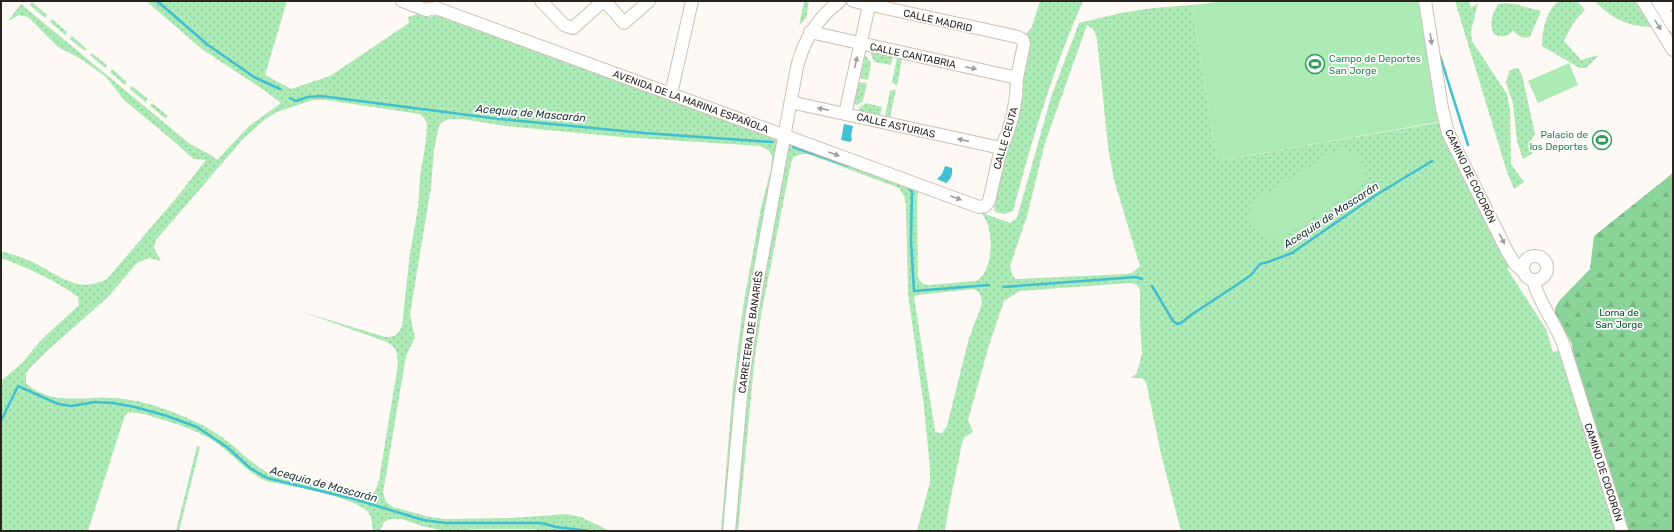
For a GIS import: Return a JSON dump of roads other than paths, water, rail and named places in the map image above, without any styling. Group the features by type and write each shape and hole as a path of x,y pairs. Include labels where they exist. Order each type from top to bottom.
{"street":[{"name":"AVENIDA DE LA MARINA ESPAÑOLA","path":"402,1 426,10 440,4 671,94 979,207"},
{"path":"541,1 564,25 573,28 604,1 624,23 649,1"},
{"path":"671,94 692,1"},
{"name":"CARRETERA DE BANARIÉS","path":"729,531 741,396 749,332 800,55 810,32 825,14 840,1"},
{"name":"CALLE MADRID","path":"853,1 870,3 1018,37 1023,40"},
{"name":"CAMINO DE COCORÓN","path":"1425,1 1442,108 1448,132 1515,264 1529,276 1540,300 1560,336 1622,531"},
{"path":"1643,1 1673,50"},
{"path":"845,114 870,3"},
{"path":"1664,3 1673,26"},
{"name":"CALLE CANTABRIA","path":"810,32 1017,78"},
{"name":"CALLE CEUTA","path":"979,207 986,206 989,201 1001,148 1013,114 1017,78 1024,44 1023,40"},
{"name":"CALLE ASTURIAS","path":"791,101 1001,148"}],"water":[{"path":"844,124 853,126 851,136 852,140 850,142 841,140"},
{"path":"945,166 952,168 952,174 946,183 937,179 942,174"}],"waterway":[{"name":"Acequia de Mascarán","path":"157,1 208,45 254,77 280,89"},
{"name":"Acequia de Mascarán","path":"1440,56 1468,145"},
{"name":"Acequia de Mascarán","path":"290,98 296,101 308,97 321,96 499,119 644,133 772,142"},
{"name":"Acequia de Mascarán","path":"793,147 849,166"},
{"name":"Acequia de Mascarán","path":"1152,286 1173,321 1177,324 1181,323 1251,275 1260,264 1292,253 1376,195 1432,161"},
{"name":"Acequia de Mascarán","path":"907,186 912,192 911,241 914,291 989,285"},
{"name":"Acequia de Mascarán","path":"1003,287 1136,277 1142,279"},
{"name":"Acequia de Mascarán","path":"1,421 18,386 58,404 71,406 95,402 113,403 135,407 167,416 197,427 227,447 250,468 267,478 354,499 423,520 446,523 541,523 556,527 590,531"}],"place":[{"name":"Campo de Deportes San Jorge","path":"1315,64"},
{"name":"Palacio de los Deportes","path":"1602,140"}],"park label":[{"name":"Loma de San Jorge","path":"1619,318"}]}
